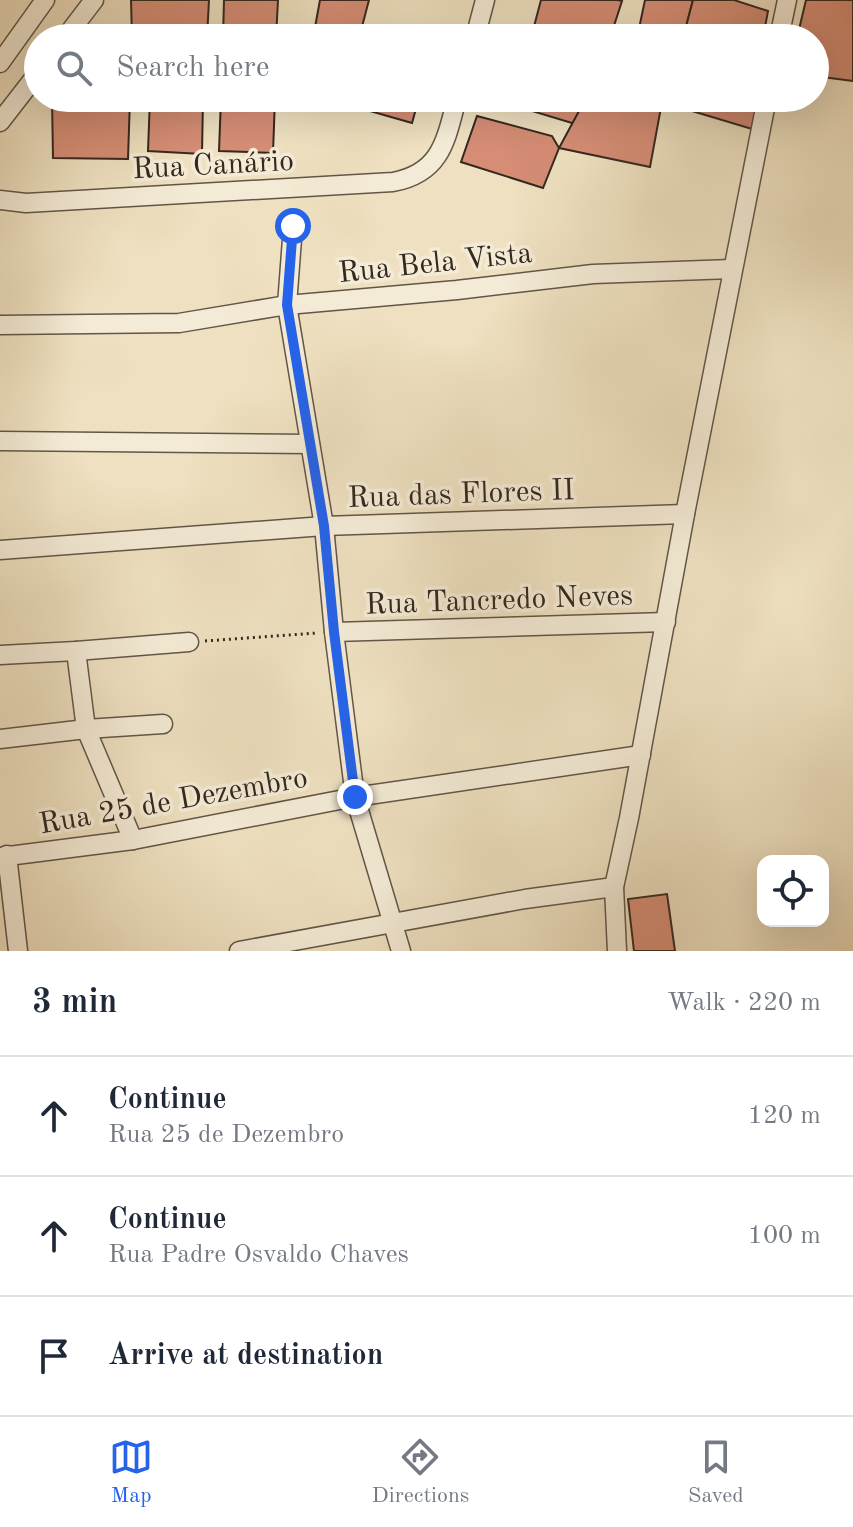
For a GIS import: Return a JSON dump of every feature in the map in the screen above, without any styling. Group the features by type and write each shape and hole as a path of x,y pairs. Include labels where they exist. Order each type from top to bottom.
{"street":[{"path":"28,24 45,0"},
{"path":"76,24 94,0"},
{"path":"479,24 485,0"},
{"path":"782,24 787,0"},
{"path":"0,63 24,29"},
{"path":"0,122 24,91"},
{"name":"Rua Canário","path":"0,200 26,203 393,182 411,178 426,168 444,143 453,112"},
{"path":"617,951 614,887 764,112"},
{"path":"293,226 287,305 324,526 355,797 401,951"},
{"name":"Rua Bela Vista","path":"0,325 179,323 287,305 593,274 732,269"},
{"path":"0,441 310,444"},
{"name":"Rua das Flores II","path":"0,550 324,526 685,514"},
{"name":"Rua Tancredo Neves","path":"334,632 666,622"},
{"path":"0,655 189,642"},
{"path":"76,651 86,729 133,840"},
{"path":"0,739 163,724"},
{"name":"Rua 25 de Dezembro","path":"4,856 133,840 355,797 641,755"},
{"path":"4,856 18,951"},
{"path":"239,951 525,899 614,887"}],"path":[{"name":"Rua Tancredo Neves","path":"189,642 334,632"}],"building":[{"path":"131,0 209,0 208,24 132,24"},
{"path":"224,0 278,0 277,24 223,24"},
{"path":"320,0 369,0 363,24 316,24"},
{"path":"541,0 622,1 615,24 535,24"},
{"path":"645,0 693,0 687,24 640,24"},
{"path":"693,0 734,0 768,11 766,24 687,24"},
{"path":"806,0 853,0 853,81 829,78 829,24 800,24"},
{"path":"52,112 130,112 128,159 53,158"},
{"path":"149,112 203,112 202,154 148,151"},
{"path":"220,112 274,112 273,153 219,151"},
{"path":"374,112 415,112 412,123"},
{"path":"536,112 586,112 582,126"},
{"path":"578,112 660,112 650,167 559,148"},
{"path":"695,112 755,112 752,129"},
{"path":"477,116 552,136 559,148 543,188 461,162"},
{"path":"667,894 675,951 634,951 628,899"}],"route":[{"path":"293,226 287,305 324,526 355,797"}]}
